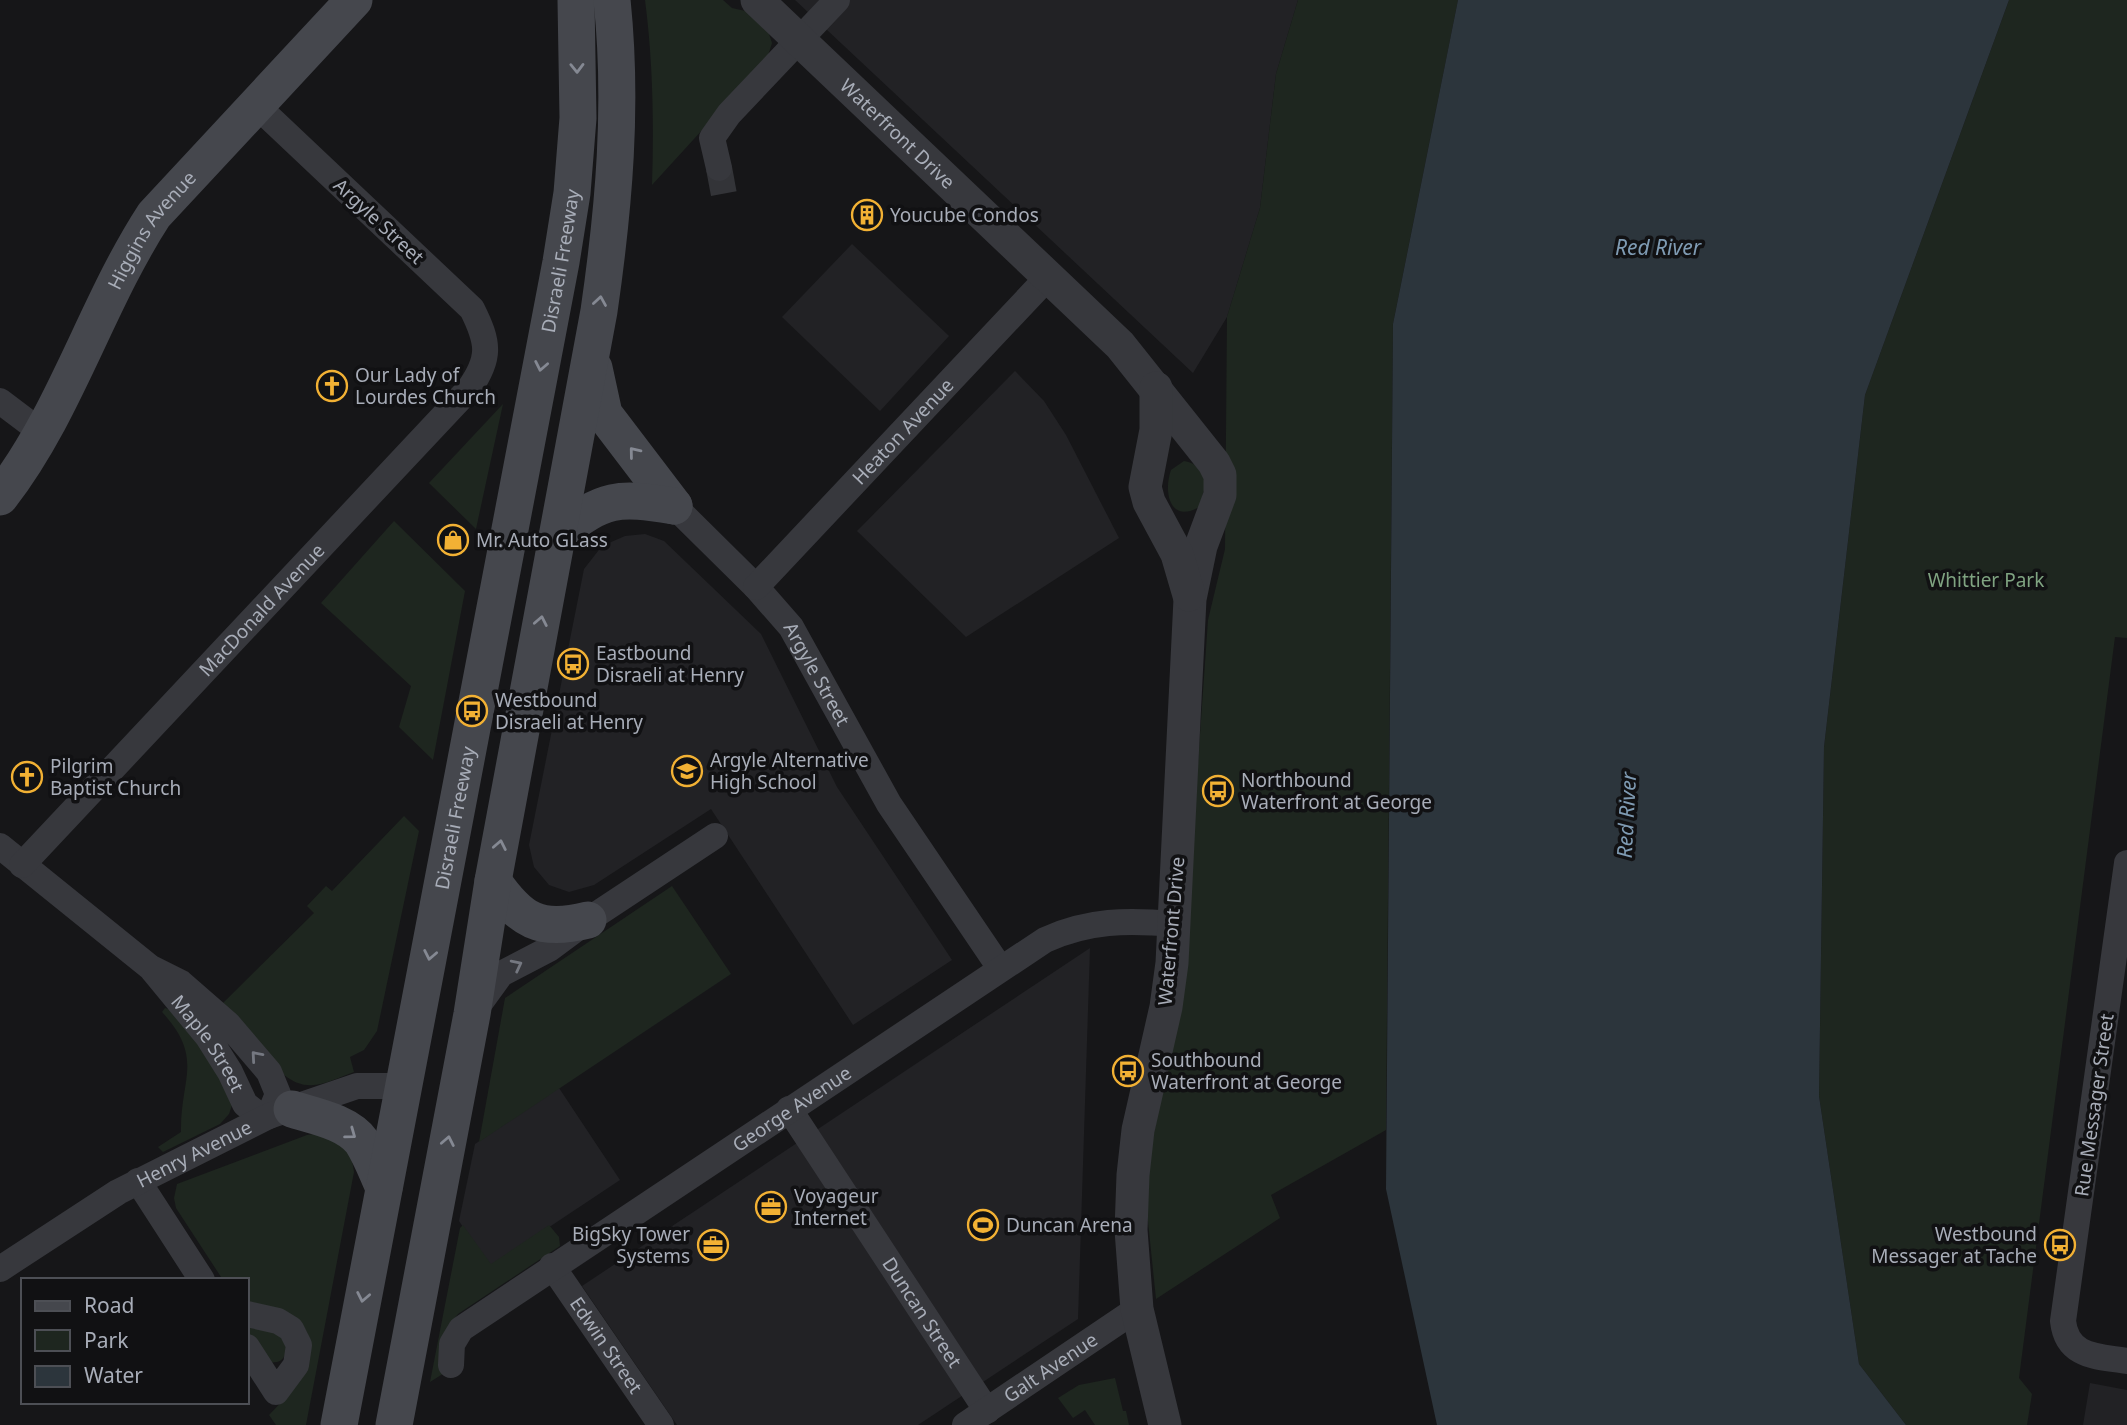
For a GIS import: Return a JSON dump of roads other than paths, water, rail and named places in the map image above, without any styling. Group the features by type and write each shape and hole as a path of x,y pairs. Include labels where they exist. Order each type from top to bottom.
{"main road":[{"name":"Higgins Avenue","path":"0,497 41,432 131,250 154,215 354,0"},
{"name":"Disraeli Freeway","path":"339,1425 572,193 578,118 576,0"},
{"path":"394,1425 472,1014 493,881 607,259 615,179 618,88 612,0"},
{"path":"591,355 604,414 674,506"},
{"path":"558,534 582,515 618,501 633,500 674,506"},
{"path":"493,881 516,911 534,921 553,926 588,920"},
{"path":"404,1090 420,1121 423,1144 406,1241 412,1328"},
{"path":"280,1112 326,1119 345,1128 360,1140 384,1188"},
{"path":"328,1425 355,1340"}],"street":[{"name":"Waterfront Drive","path":"757,0 1120,345 1156,388 1220,475 1221,484 1201,547 1190,599 1174,924 1166,1007 1140,1118 1133,1175 1131,1230 1137,1309 1165,1425"},
{"path":"719,168 712,138 729,114 837,0"},
{"name":"Argyle Street","path":"255,104 472,309 481,327 485,348"},
{"name":"Heaton Avenue","path":"756,587 1049,276"},
{"name":"MacDonald Avenue","path":"22,864 469,389 482,370 485,348"},
{"name":"Waterfront Drive","path":"1156,388 1156,430 1144,488 1177,554 1190,599"},
{"path":"0,401 41,432"},
{"path":"1149,466 1158,455 1178,446 1196,449 1209,457"},
{"path":"1155,510 1170,520 1189,522 1207,514 1217,500"},
{"name":"Argyle Street","path":"674,506 756,587 791,627 889,804 1000,968"},
{"path":"472,1014 501,974 549,949 715,836"},
{"name":"Maple Street","path":"0,846 151,968 208,1037 230,1072 245,1104 255,1112 280,1112 278,1094 269,1072 213,1009 181,983 151,968"},
{"name":"Rue Messager Street","path":"2127,863 2082,1196 2063,1311 2064,1331 2071,1345 2088,1354 2127,1361"},
{"name":"George Avenue","path":"451,1365 452,1344 461,1329 1045,940 1083,925 1124,921 1174,924"},
{"name":"Henry Avenue","path":"0,1269 118,1192 280,1112 357,1086 393,1086 404,1090"},
{"name":"Duncan Street","path":"789,1109 976,1418"},
{"path":"138,1181 201,1278"},
{"name":"Edwin Street","path":"552,1266 661,1425"},
{"name":"Galt Avenue","path":"976,1418 1137,1309"},
{"path":"248,1314 278,1321 292,1329 299,1345 296,1366 276,1392 248,1350"}],"water":[{"name":"Red River","path":"1458,0 2009,0 1865,395 1824,747 1819,1096 1859,1364 1906,1425 1437,1425 1386,1189 1393,324"}],"tunnel":[{"path":"719,168 725,200"}],"place":[{"name":"Youcube Condos","path":"867,215"},
{"name":"Our Lady of Lourdes Church","path":"332,386"},
{"name":"Mr. Auto GLass","path":"453,540"},
{"name":"Eastbound Disraeli at Henry","path":"573,664"},
{"name":"Westbound Disraeli at Henry","path":"472,711"},
{"name":"Argyle Alternative High School","path":"687,771"},
{"name":"Pilgrim Baptist Church","path":"27,777"},
{"name":"Northbound Waterfront at George","path":"1218,791"},
{"name":"Southbound Waterfront at George","path":"1128,1071"},
{"name":"Voyageur Internet","path":"771,1207"},
{"name":"Duncan Arena","path":"983,1225"},
{"name":"BigSky Tower Systems","path":"713,1245"},
{"name":"Westbound Messager at Tache","path":"2060,1245"}],"park label":[{"name":"Whittier Park","path":"1986,580"}]}
